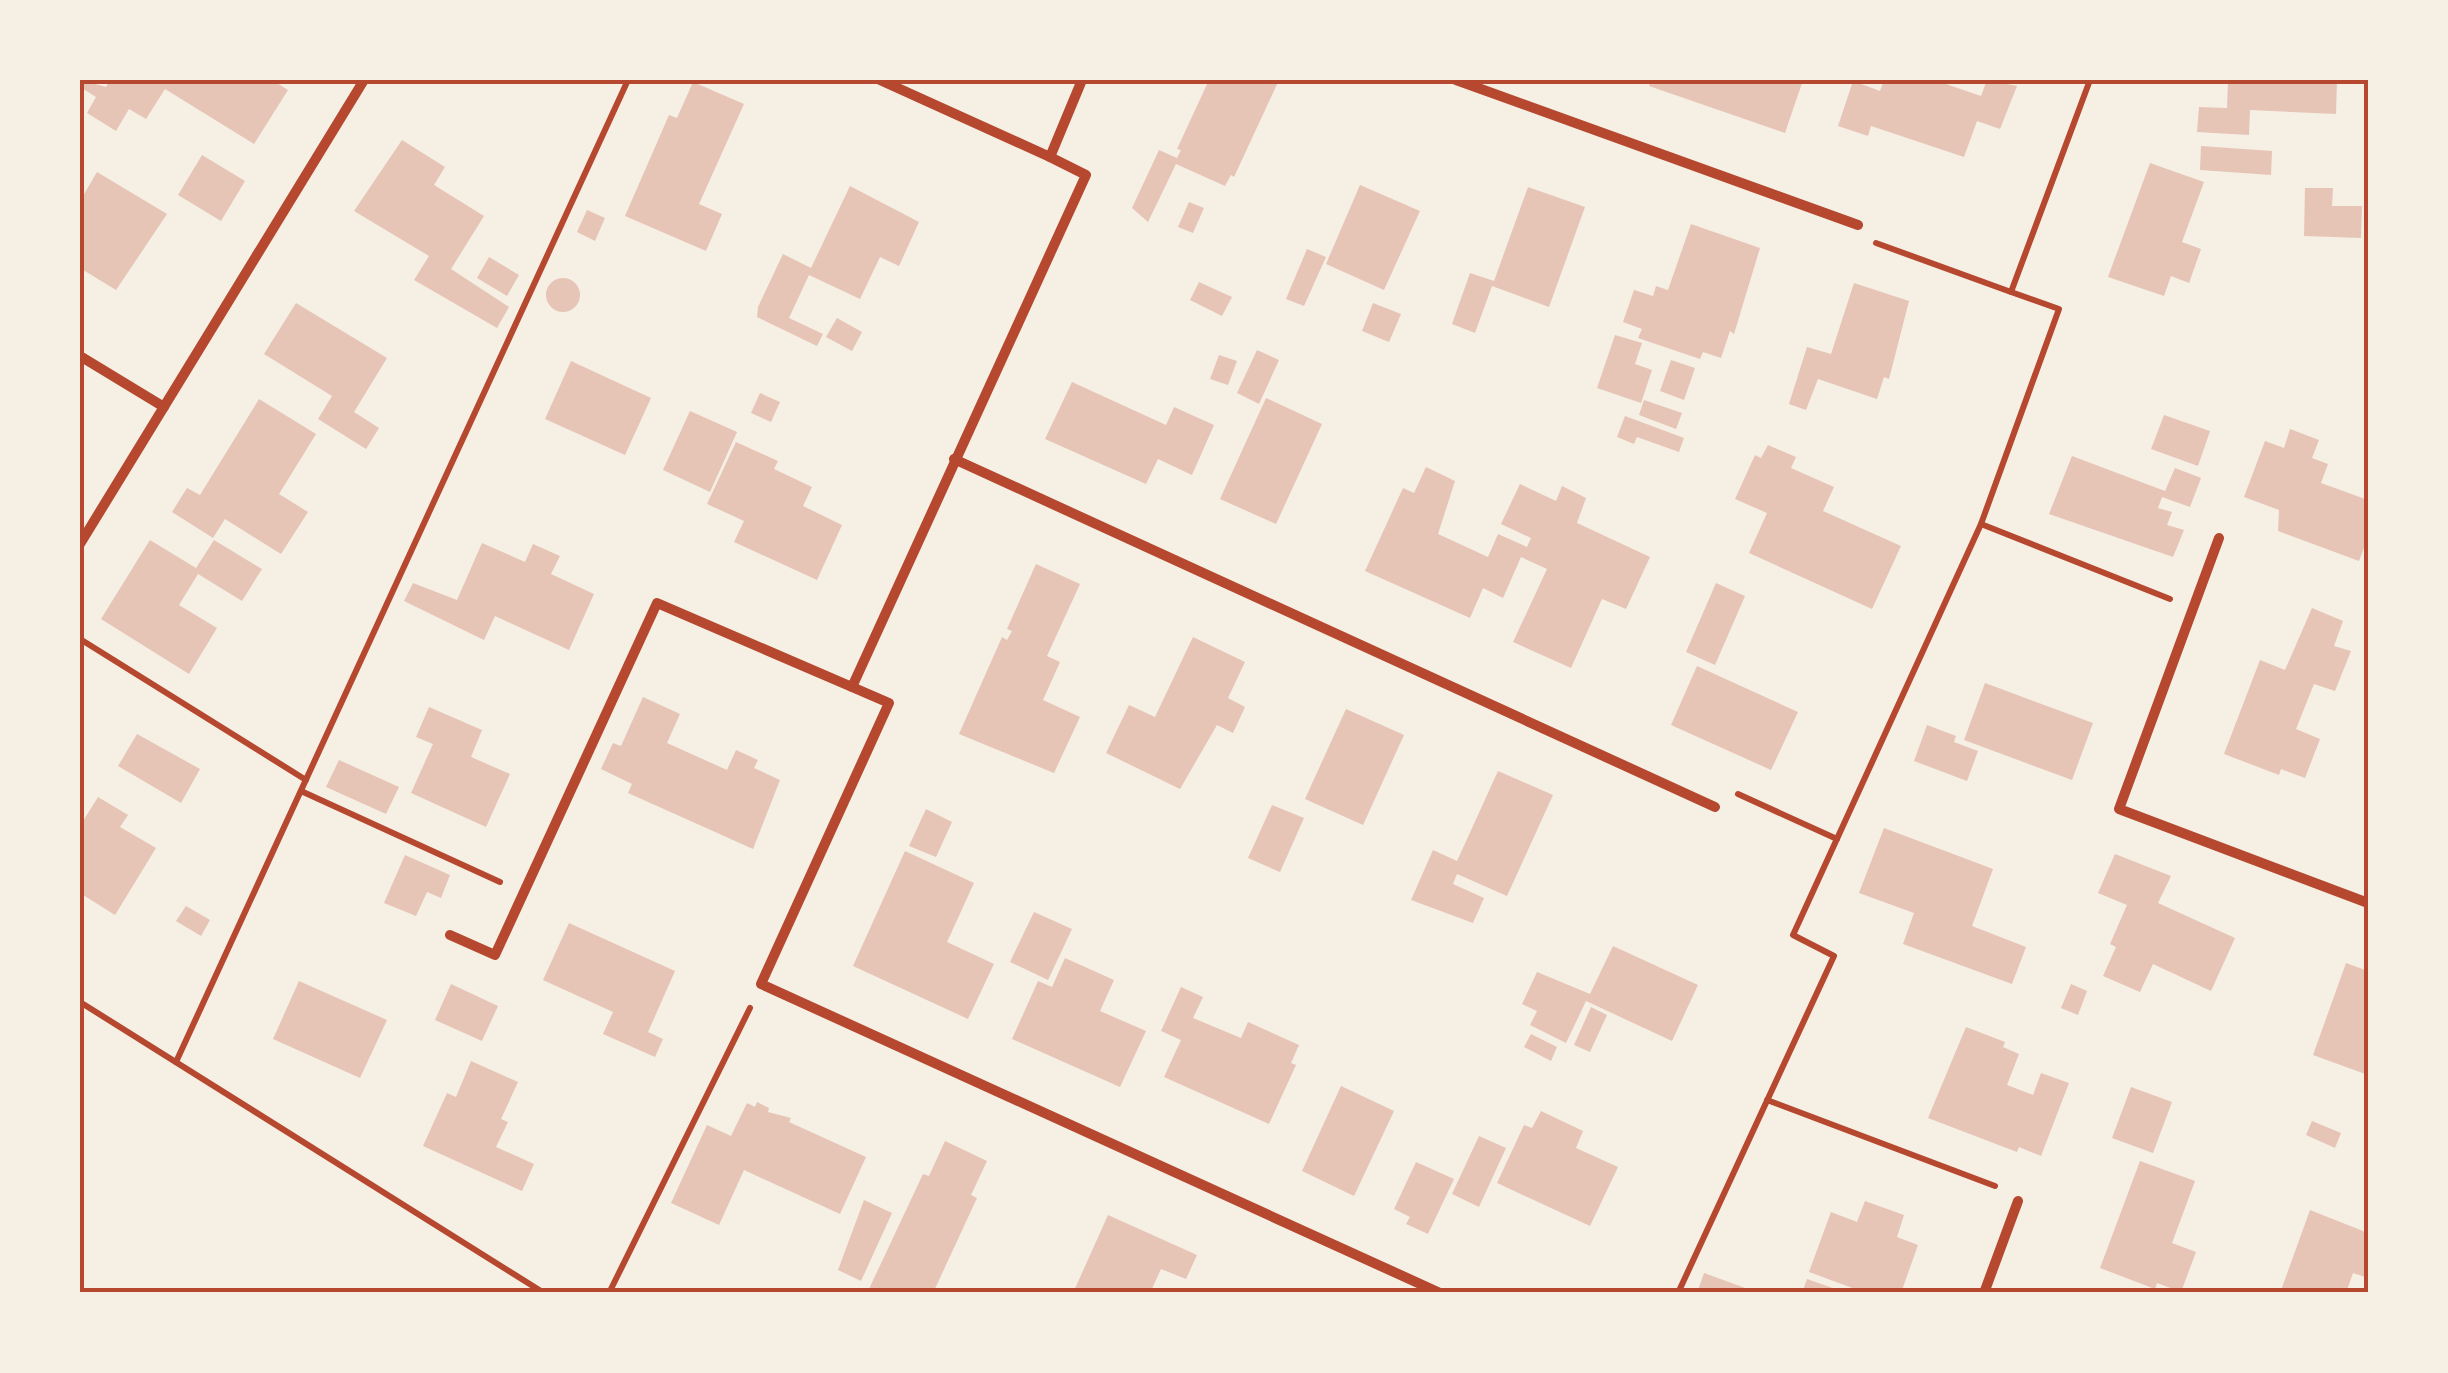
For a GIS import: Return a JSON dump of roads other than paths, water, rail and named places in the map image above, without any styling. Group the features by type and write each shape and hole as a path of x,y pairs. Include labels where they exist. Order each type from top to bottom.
{"street":[{"path":"80,544 364,80"},
{"path":"852,686 1086,175 880,80"},
{"path":"1050,156 1082,80"},
{"path":"1456,80 1858,224"},
{"path":"80,356 164,407"},
{"path":"954,459 1715,808"},
{"path":"2219,538 2118,809 2368,902"},
{"path":"450,935 495,955 657,603 889,703 761,984 1440,1293"},
{"path":"1984,1293 2018,1201"}]}
